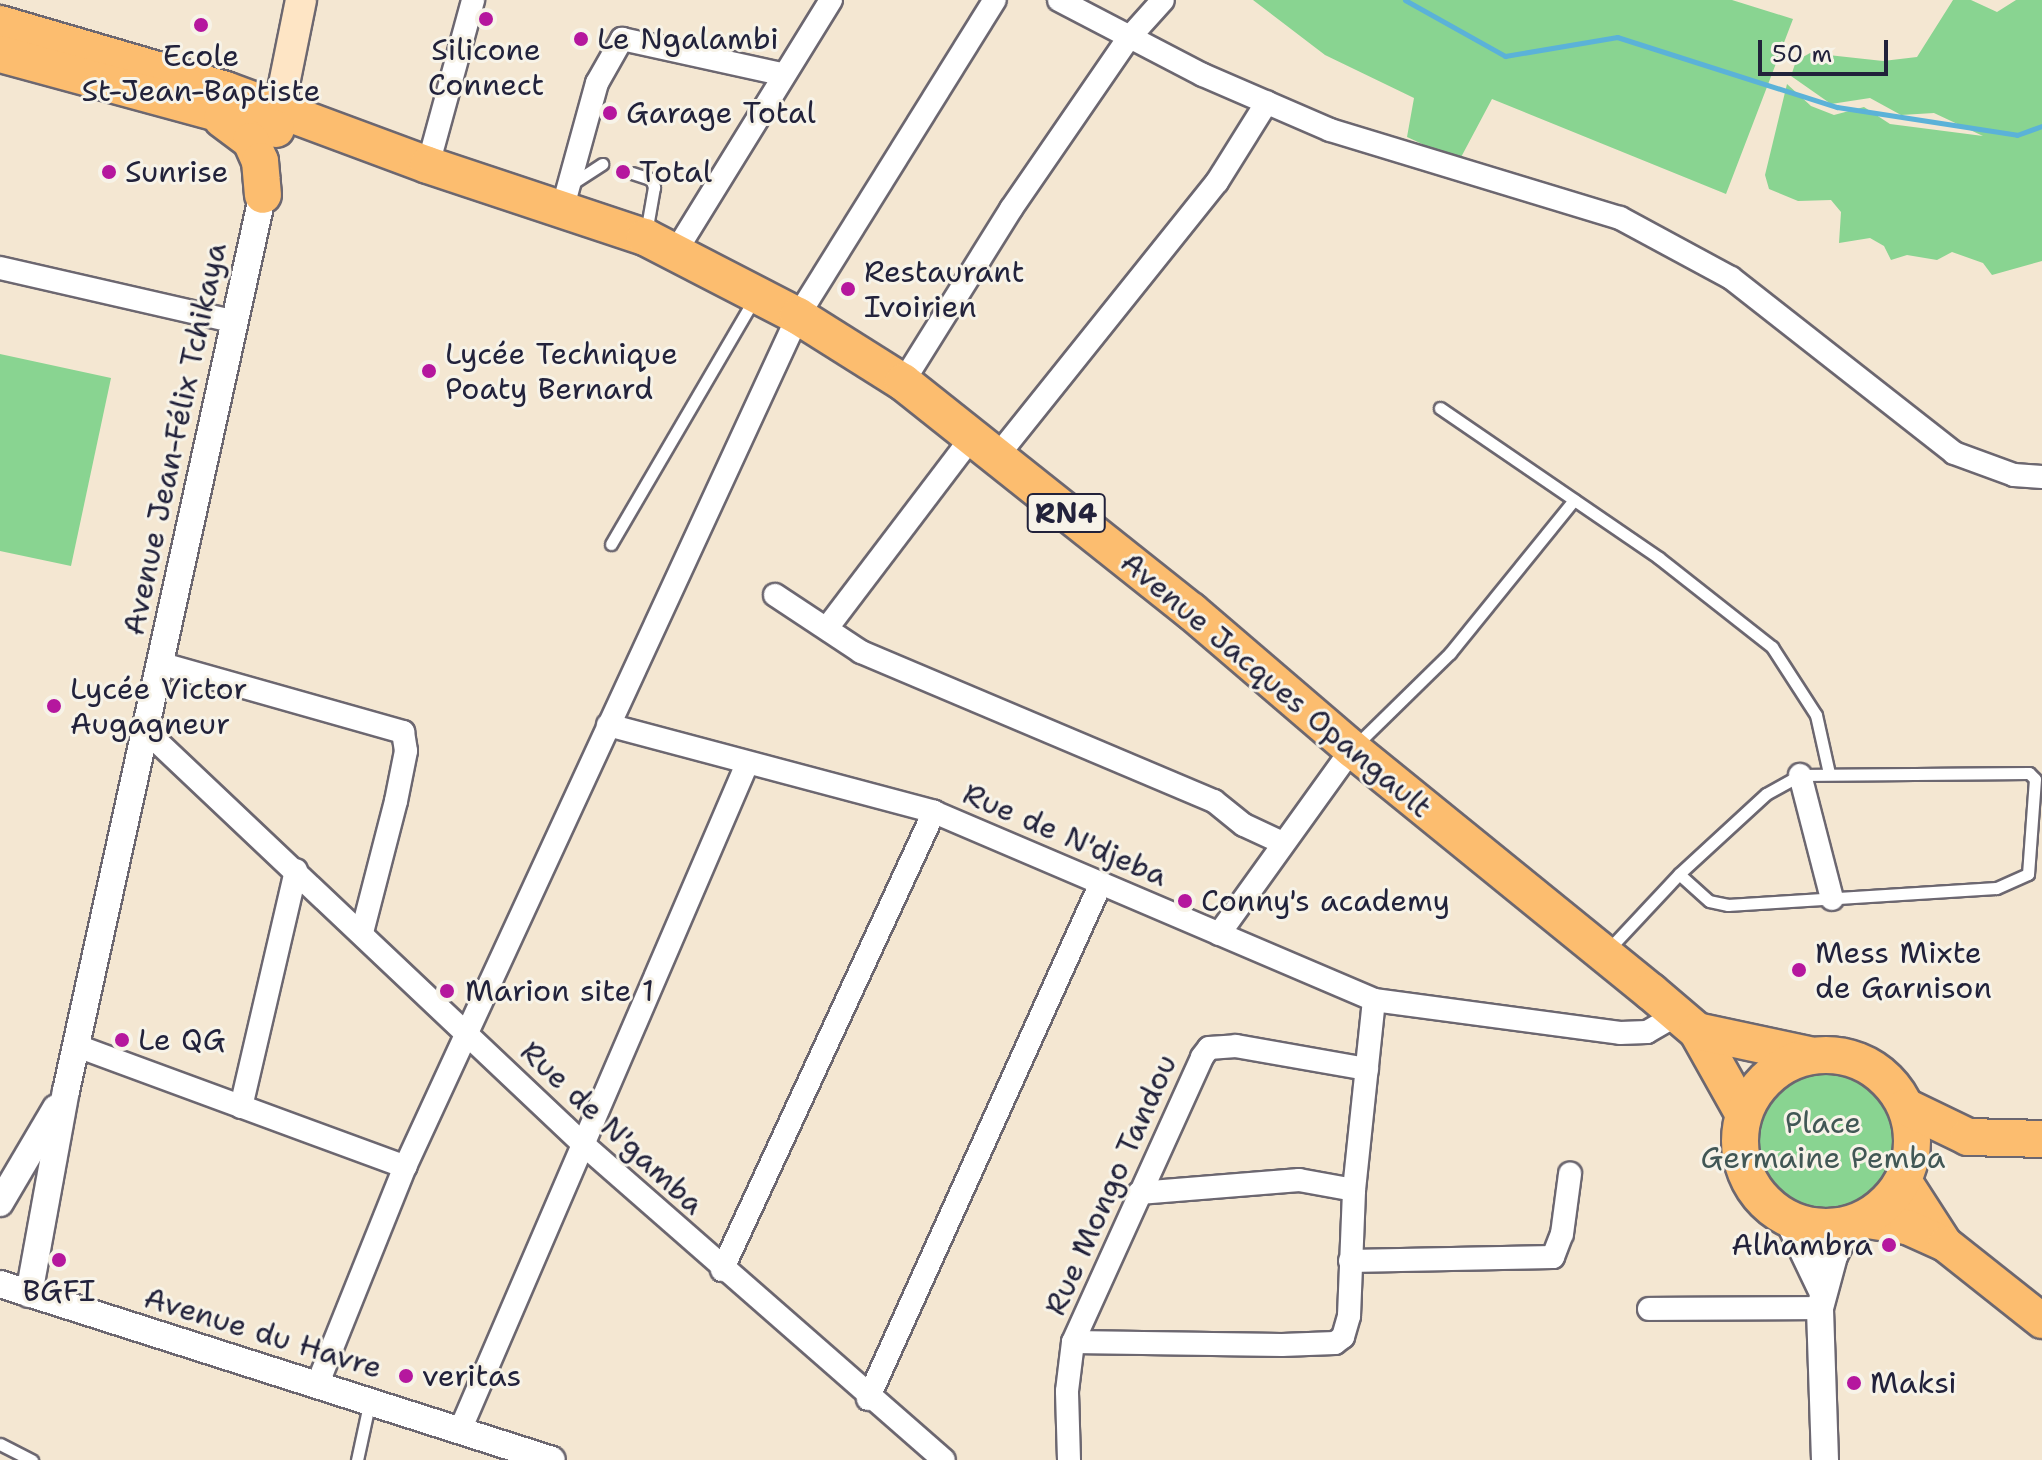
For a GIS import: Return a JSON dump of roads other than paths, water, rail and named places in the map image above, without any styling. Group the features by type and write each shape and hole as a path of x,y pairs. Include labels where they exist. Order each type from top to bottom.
{"highway":[{"name":"Avenue Jacques Opangault","path":"0,24 277,118 350,137 428,165 564,200 661,244 798,316 903,382 1191,611 1352,749 1687,1023"},
{"name":"RN4","path":"0,54 214,114 277,118"},
{"name":"RN4","path":"214,114 251,141 260,161 263,195"},
{"name":"RN4","path":"1687,1023 1743,1113 1758,1086 1781,1066 1809,1055"},
{"name":"RN4","path":"1687,1023 1809,1055 1839,1054 1866,1064 1890,1082 1906,1107 1968,1137 2042,1139"},
{"path":"1906,1107 1912,1136 1906,1172"},
{"path":"1743,1113 1739,1144 1745,1175 1762,1201 1788,1220 1829,1228 1856,1222"},
{"name":"RN4","path":"1856,1222 1878,1210 1906,1172 1968,1137"}],"main road":[{"path":"277,118 301,0"},
{"path":"1906,1172 1945,1244"},
{"path":"1856,1222 1907,1227 1945,1244 2042,1321"}],"street":[{"path":"428,165 473,0"},
{"path":"661,244 831,0"},
{"path":"318,1383 405,1167 798,316 995,0"},
{"path":"1059,0 1128,39 1330,130 1620,218 1731,278 1954,453 2014,475 2042,477"},
{"path":"903,382 1011,209 1128,39 1163,0"},
{"path":"564,200 597,83 622,39 781,74"},
{"path":"827,628 1217,182 1267,102"},
{"name":"Avenue Jean-Félix Tchikaya","path":"29,1294 66,1091 232,321 263,195 277,118"},
{"path":"0,268 232,321"},
{"path":"775,595 861,652 1214,801 1244,825 1280,842"},
{"path":"159,663 403,732 406,751 396,801 362,932"},
{"name":"Rue de N'djeba","path":"608,725 934,812 1374,1000 1620,1033 1647,1032 1687,1023"},
{"name":"Rue de N'gamba","path":"145,730 584,1145 868,1399 944,1460"},
{"path":"1219,934 1280,842 1352,749"},
{"path":"461,1428 747,764"},
{"path":"1800,775 1832,899"},
{"path":"722,1270 934,812"},
{"path":"241,1107 296,870"},
{"path":"868,1399 1101,883"},
{"path":"1073,1342 1335,1343 1346,1329 1354,1190 1374,1000"},
{"path":"77,1046 405,1167"},
{"name":"Rue Mongo Tandou","path":"1069,1460 1067,1391 1073,1342 1139,1193 1209,1048 1236,1046 1367,1069"},
{"name":"Avenue Jean-Félix Tchikaya","path":"0,1203 66,1091"},
{"path":"1350,1261 1553,1257 1562,1234 1570,1174"},
{"path":"1139,1193 1299,1180 1354,1190"},
{"path":"1788,1220 1821,1299 1825,1460"},
{"path":"1821,1299 1856,1222"},
{"name":"Avenue du Havre","path":"0,1284 461,1428 552,1460"},
{"path":"1649,1309 1821,1299"}],"lane":[{"path":"564,200 602,164"},
{"path":"632,173 651,179 661,244"},
{"path":"611,544 757,294"},
{"path":"1440,408 1574,500 1772,647 1816,715 1829,773"},
{"path":"1352,749 1450,653 1574,500"},
{"path":"1604,954 1679,874 1766,794 1800,775 2029,773 2038,791 2030,861 2023,880 1996,888 1728,905 1709,901 1679,874"},
{"path":"357,1460 370,1400"},
{"path":"0,1444 32,1460"}],"waterway":[{"path":"1405,0 1505,56 1617,37 1837,107 2017,135 2042,126"}],"place":[{"name":"Silicone Connect","path":"486,19"},
{"name":"Ecole St-Jean-Baptiste","path":"201,25"},
{"name":"Le Ngalambi","path":"581,39"},
{"name":"Garage Total","path":"610,113"},
{"name":"Sunrise","path":"109,172"},
{"name":"Total","path":"623,172"},
{"name":"Restaurant Ivoirien","path":"848,289"},
{"name":"Lycée Technique Poaty Bernard","path":"429,371"},
{"name":"Lycée Victor Augagneur","path":"54,706"},
{"name":"Conny's academy","path":"1185,901"},
{"name":"Mess Mixte de Garnison","path":"1799,970"},
{"name":"Marion site 1","path":"447,991"},
{"name":"Le QG","path":"122,1040"},
{"name":"Alhambra","path":"1889,1245"},
{"name":"BGFI","path":"59,1260"},
{"name":"veritas","path":"406,1376"},
{"name":"Maksi","path":"1854,1383"}],"park label":[{"name":"Place Germaine Pemba","path":"1823,1140"}]}
